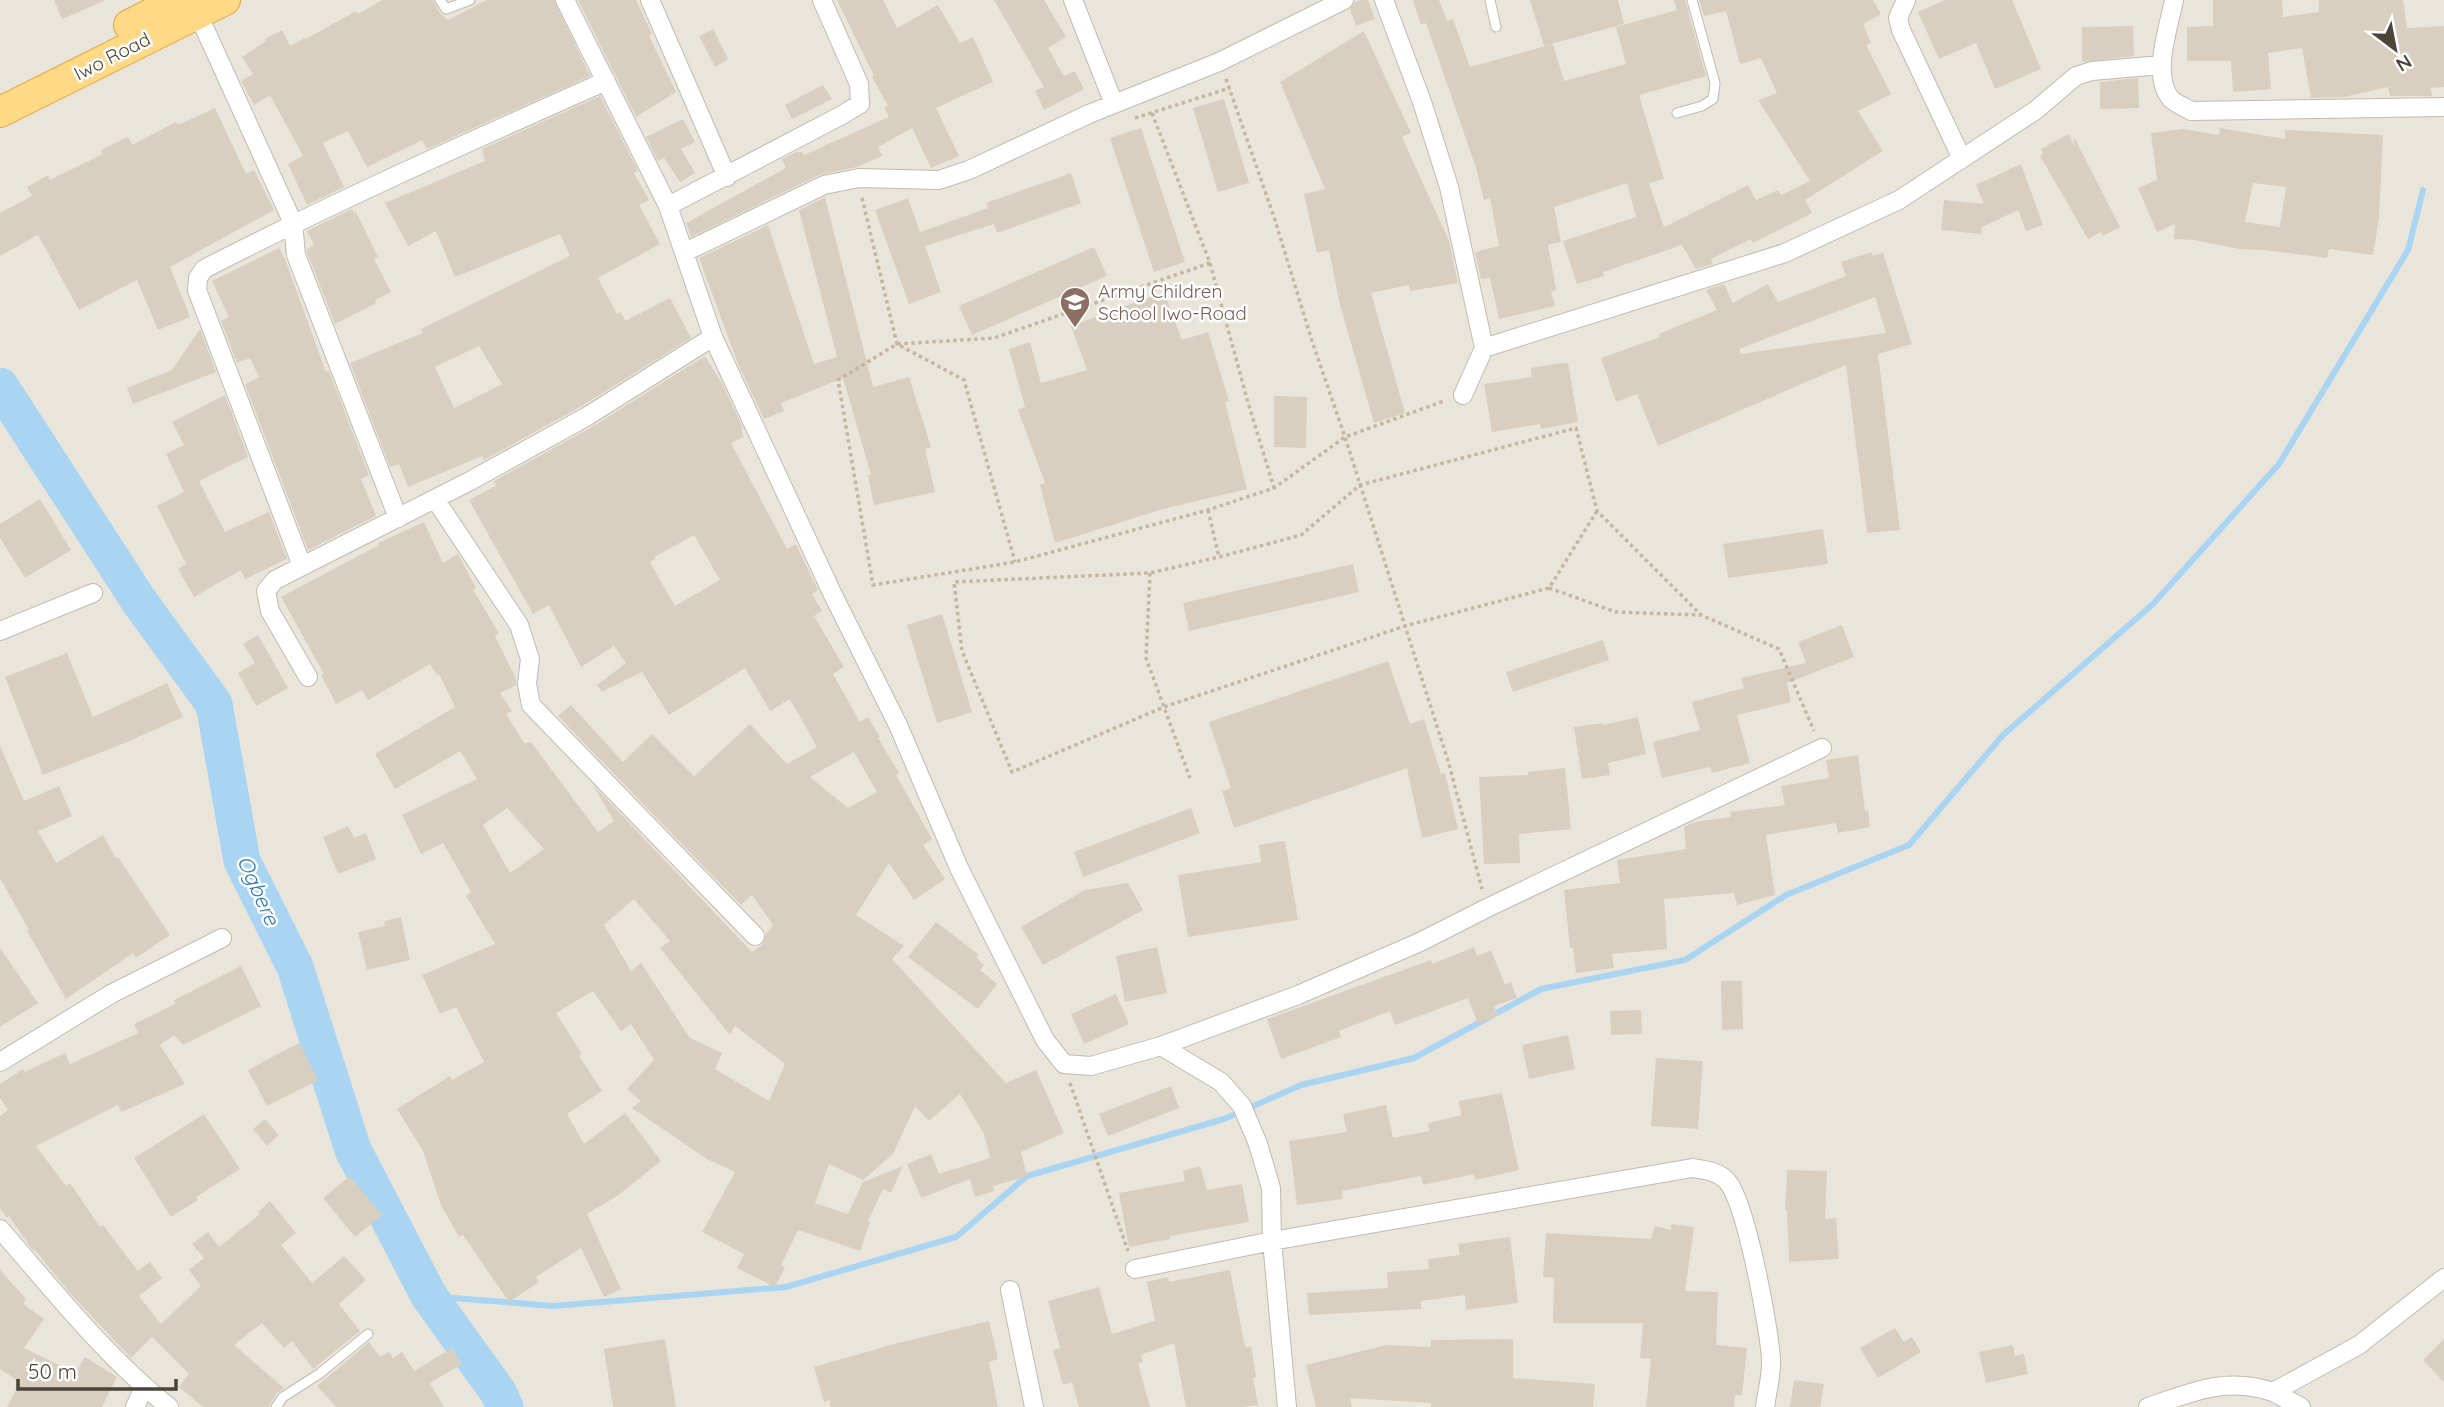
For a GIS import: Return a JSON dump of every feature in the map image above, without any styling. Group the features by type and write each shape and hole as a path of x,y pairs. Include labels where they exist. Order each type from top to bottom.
{"highway":[{"name":"Iwo Road","path":"0,90 188,7 225,0"},
{"name":"Iwo Road","path":"0,112 188,7"}],"street":[{"path":"565,0 668,206 713,337 833,595 898,725 959,867 1045,1040 1064,1064 1091,1066 1161,1046 1298,995 1420,942 1822,748"},
{"path":"650,0 727,177"},
{"path":"668,206 860,104 859,84 822,0"},
{"path":"1073,0 1114,104"},
{"path":"685,252 824,185 859,178 939,180 969,170 1114,104 1219,61 1344,0"},
{"path":"1384,0 1422,102 1449,187 1484,348 1463,394"},
{"path":"1906,0 1898,18 1901,30 1962,159"},
{"path":"2174,0 2161,65 2164,85 2172,100 2191,111 2444,107"},
{"path":"188,7 293,223 296,256 398,518"},
{"path":"1484,348 1785,253 1899,201 2036,110 2076,76 2092,71 2161,65"},
{"path":"302,566 197,290 198,278 204,269 293,223 411,167 606,81"},
{"path":"308,677 270,611 266,591 275,580 435,499 586,417 713,337"},
{"path":"435,499 519,625 530,659 527,684 531,705 755,936"},
{"path":"0,631 93,593"},
{"path":"0,1062 111,994 222,938"},
{"path":"1161,1046 1221,1082 1245,1112 1271,1188 1272,1241 1287,1407"},
{"path":"1135,1269 1272,1241 1692,1168 1711,1171 1727,1181 1742,1211 1754,1263 1768,1327 1771,1362 1765,1407"},
{"path":"0,1229 94,1337 144,1387 169,1407"},
{"path":"2273,1392 2359,1345 2444,1278"},
{"path":"1010,1290 1034,1407"},
{"path":"2148,1407 2224,1384 2252,1385 2273,1392 2301,1407"},
{"path":"135,1407 144,1387"}],"lane":[{"path":"440,0 446,9 470,0"},
{"path":"1490,0 1496,27"},
{"path":"1677,113 1702,106 1713,99 1715,83 1692,0"},
{"path":"276,1407 283,1397 319,1374 368,1335"}],"path":[{"path":"1219,61 1271,208 1449,764 1487,908"},
{"path":"1152,113 1210,262 1274,488"},
{"path":"860,190 897,344 964,380 1015,562"},
{"path":"1210,262 994,338 897,344 838,380 873,585 1015,562 1208,510 1274,488 1345,437 1463,394"},
{"path":"1702,615 1616,612 1549,588 1405,626 1164,707 1012,772 962,651 954,582 1150,573 1219,557 1301,535 1360,485 1576,428 1597,511 1702,615 1779,649 1822,748"},
{"path":"1208,510 1219,557"},
{"path":"1549,588 1597,511"},
{"path":"1150,573 1146,658 1190,778"},
{"path":"1064,1064 1135,1269"}],"shaded area":[{"path":"0,0 2444,0 2444,1407 0,1407"}],"building":[{"path":"54,0 106,0 62,19"},
{"path":"382,0 433,0 440,13 448,20 487,0 554,0 590,76 427,149 422,140 367,167 348,131 323,143 344,187 307,205 288,164 303,156 270,95 254,105 241,81 253,74 242,57 282,30 290,46"},
{"path":"578,0 636,0 652,34 649,36 676,92 636,117"},
{"path":"837,0 883,0 897,28 938,5 960,43 973,37 993,82 936,108 959,156 931,168 912,128 878,147 882,156 857,167 819,175 691,237 686,223 786,168 782,159 796,152 802,152 804,155 889,117 884,107 888,106"},
{"path":"994,0 1044,0 1066,37 1048,48 1064,76 1075,71 1084,89 1044,110 1035,91 1044,87"},
{"path":"1368,0 1375,19 1356,26 1350,9 1355,2"},
{"path":"1413,0 1439,0 1447,21 1453,19 1470,67 1553,44 1564,81 1626,64 1616,27 1677,10 1674,0 1685,0 1706,76 1639,95 1664,179 1649,183 1664,227 1748,185 1756,200 1778,190 1781,195 1810,181 1758,100 1777,93 1761,58 1740,64 1726,11 1704,16 1699,0 1873,0 1881,14 1863,24 1871,43 1866,45 1891,94 1858,111 1883,151 1805,200 1812,213 1753,243 1751,239 1711,259 1713,264 1696,269 1682,245 1603,272 1604,276 1577,284 1563,241 1636,217 1627,183 1554,207 1561,242 1548,245 1556,290 1551,292 1555,306 1499,319 1490,278 1481,279 1475,252 1499,246 1490,198 1484,200 1476,168 1426,23 1421,25"},
{"path":"1530,0 1618,0 1624,24 1544,46"},
{"path":"1945,0 2012,0 2041,69 1995,89 1976,43 1939,59 1918,12"},
{"path":"2213,0 2282,0 2283,17 2319,12 2319,0 2403,0 2407,28 2444,26 2444,87 2431,88 2432,96 2390,96 2388,87 2344,97 2311,98 2302,48 2268,53 2271,89 2233,92 2231,61 2187,61 2187,27 2213,26"},
{"path":"2133,26 2134,56 2082,62 2082,27"},
{"path":"713,29 728,59 715,67 699,36"},
{"path":"1364,31 1411,133 1402,137 1449,241 1458,283 1410,291 1409,285 1371,293 1405,413 1374,423 1340,305 1329,250 1317,253 1304,194 1325,189 1280,82"},
{"path":"2138,78 2139,108 2100,109 2100,82"},
{"path":"823,85 832,99 792,119 785,105"},
{"path":"600,96 638,171 634,173 649,200 639,205 660,244 598,278 617,314 621,312 625,321 670,298 691,338 580,407 484,460 482,456 408,487 399,464 390,467 350,363 423,333 421,329 570,256 560,234 455,277 436,231 408,246 385,203 485,161 482,149","holes":["479,346 502,384 454,408 435,367"]},
{"path":"1224,99 1249,183 1218,192 1193,108"},
{"path":"215,108 246,174 254,170 274,210 170,267 190,317 158,330 137,280 79,310 38,235 0,256 0,213 32,196 27,187 48,175 50,180 103,154 101,150 128,137 132,145 176,122 178,125"},
{"path":"683,119 695,142 681,149 695,173 680,182 664,158 658,161 646,137"},
{"path":"1141,128 1185,262 1154,272 1110,138"},
{"path":"2220,128 2285,139 2285,130 2383,135 2379,218 2373,255 2329,249 2327,258 2174,239 2175,224 2157,232 2138,188 2157,180 2151,133 2183,129 2219,135","holes":["2253,183 2286,187 2280,227 2245,222"]},
{"path":"2069,134 2074,146 2074,137 2120,227 2103,236 2101,232 2088,239 2040,156 2043,154 2041,149"},
{"path":"2021,164 2043,225 2026,231 2018,210 1982,227 1981,234 1941,230 1944,200 1984,204 1976,185"},
{"path":"1071,173 1081,203 997,233 994,224 925,246 941,292 909,304 875,210 908,198 920,232 988,208 986,203"},
{"path":"825,197 873,387 909,377 931,447 925,449 935,492 874,505 868,475 871,475 843,378 781,403 784,411 764,419 738,364 699,258 768,225 814,364 837,357 799,210"},
{"path":"352,209 378,257 374,259 391,292 375,300 376,303 335,324 307,252 307,249 314,245 307,231"},
{"path":"1094,247 1107,276 972,335 959,306"},
{"path":"279,248 369,475 361,479 376,516 308,550 245,384 259,377 250,358 237,363 221,321 229,317 212,281"},
{"path":"1871,252 1873,256 1883,253 1912,344 1878,354 1900,530 1867,533 1846,365 1658,446 1637,394 1616,402 1601,358 1660,337 1659,334 1717,310 1706,290 1724,284 1733,303 1768,284 1778,302 1846,276 1841,262","holes":["1875,297 1886,333 1741,354 1739,349"]},
{"path":"1164,292 1182,340 1208,332 1229,401 1225,402 1247,489 1163,509 1055,543 1040,485 1045,483 1018,410 1025,407 1009,349 1030,342 1041,383 1087,370 1071,326"},
{"path":"200,329 216,372 133,404 127,388 172,370"},
{"path":"705,356 723,385 743,428 744,437 731,443 787,549 796,544 818,590 812,594 822,611 814,616 844,667 833,674 860,722 868,717 880,737 878,738 899,773 896,775 932,839 923,845 945,879 914,900 889,863 856,915 904,946 892,959 1006,1083 1036,1070 1064,1133 1021,1152 1027,1176 993,1186 994,1191 975,1197 970,1179 921,1198 907,1164 931,1154 939,1174 990,1158 984,1134 960,1094 929,1121 915,1106 893,1154 863,1180 829,1164 815,1203 848,1214 863,1182 903,1166 891,1193 883,1189 868,1221 870,1222 860,1251 798,1230 781,1265 785,1267 775,1287 737,1268 744,1254 702,1232 735,1172 707,1159 632,1108 641,1101 627,1089 654,1060 631,1024 621,1031 593,991 556,1013 602,1091 567,1114 584,1144 625,1113 661,1161 617,1196 587,1214 621,1289 604,1297 581,1248 536,1277 539,1282 509,1302 463,1235 459,1237 441,1205 423,1151 397,1109 450,1076 452,1080 484,1062 456,1007 440,1014 422,975 495,944 466,896 471,892 443,843 421,854 402,815 477,779 460,751 395,789 375,754 455,707 439,674 437,675 430,664 368,700 362,690 336,704 321,675 324,674 281,597 379,545 378,543 424,522 443,563 458,554 476,588 473,590 499,633 495,636 516,679 516,685 500,693 512,711 506,714 524,743 531,742 598,832 614,821 593,785 752,952 763,944 773,925 752,895 741,905 558,716 571,705 623,762 652,734 694,776 750,724 787,764 817,747 790,699 770,711 745,668 669,715 642,672 602,692 597,685 626,663 614,646 581,667 549,605 533,614 469,500 496,486 494,481 592,427","holes":["694,535 720,580 675,606 650,562 656,559 654,557","854,752 877,792 848,808 810,777","507,808 544,849 510,873 483,825","634,899 670,941 660,948 730,1035 735,1026 785,1064 769,1101 715,1069 722,1053 690,1038 641,963 631,971 604,925"]},
{"path":"1568,363 1578,422 1541,429 1540,424 1492,432 1484,384 1532,377 1531,368"},
{"path":"225,395 248,457 199,481 225,532 269,512 287,559 245,579 241,570 194,597 178,569 186,564 157,506 184,492 166,454 184,445 172,422"},
{"path":"1274,396 1307,397 1306,448 1274,447"},
{"path":"40,499 71,550 25,578 0,538 0,524"},
{"path":"1823,529 1828,564 1728,578 1723,544"},
{"path":"1353,564 1359,592 1189,631 1183,603"},
{"path":"942,614 972,712 937,723 907,625"},
{"path":"1842,625 1854,657 1787,683 1791,702 1737,715 1750,763 1712,773 1710,767 1662,778 1653,742 1700,730 1692,702 1744,688 1741,678 1806,663 1798,642"},
{"path":"258,635 288,688 256,706 238,673 255,663 243,644"},
{"path":"1603,640 1609,660 1513,692 1506,672"},
{"path":"67,653 93,717 167,683 183,717 43,775 5,677"},
{"path":"1388,661 1410,724 1424,719 1441,774 1445,773 1458,829 1422,838 1407,768 1234,828 1222,791 1231,788 1209,722"},
{"path":"1638,717 1646,754 1608,763 1610,775 1582,779 1574,727 1603,725"},
{"path":"0,746 24,801 59,786 72,816 38,831 56,863 103,835 170,935 136,958 133,953 66,999 0,878"},
{"path":"1858,755 1865,811 1868,810 1870,827 1838,833 1836,823 1766,835 1775,895 1737,905 1734,893 1664,899 1667,949 1612,954 1614,968 1576,973 1573,948 1570,948 1564,890 1620,883 1617,860 1686,849 1684,827 1694,822 1731,817 1730,812 1785,805 1781,786 1829,778 1826,760"},
{"path":"1565,768 1571,829 1519,834 1520,863 1484,864 1479,777 1528,775 1528,772"},
{"path":"1191,808 1200,833 1083,877 1074,852"},
{"path":"348,826 354,838 366,833 376,859 338,874 323,837"},
{"path":"1285,841 1298,920 1188,937 1178,875 1261,862 1259,845"},
{"path":"1128,883 1143,910 1043,965 1021,927 1085,890"},
{"path":"401,917 410,960 367,970 358,932 385,926 384,921"},
{"path":"936,922 979,955 976,957 984,965 980,970 997,984 978,1009 908,957"},
{"path":"1157,947 1167,993 1125,1002 1116,956"},
{"path":"1474,947 1477,956 1491,950 1505,985 1511,982 1517,998 1494,1006 1498,1016 1478,1024 1468,998 1395,1025 1390,1011 1339,1031 1341,1037 1281,1059 1267,1019 1431,960 1432,964"},
{"path":"0,948 38,1003 0,1027"},
{"path":"241,966 261,1006 183,1045 174,1035 160,1045 185,1084 121,1112 118,1105 36,1146 66,1186 70,1183 100,1227 103,1225 138,1271 150,1262 162,1278 139,1296 161,1324 201,1286 189,1270 204,1258 192,1244 208,1232 219,1247 260,1214 258,1212 270,1201 296,1233 281,1245 312,1283 344,1256 366,1280 339,1304 360,1331 313,1369 292,1341 284,1348 262,1323 234,1345 284,1388 277,1393 268,1407 203,1407 179,1387 189,1374 152,1337 131,1358 69,1292 0,1208 0,1116 8,1110 0,1098 0,1084 23,1069 25,1072 65,1053 70,1064 138,1033 134,1024"},
{"path":"1721,981 1742,981 1743,1029 1722,1030"},
{"path":"1116,994 1129,1024 1084,1044 1071,1014"},
{"path":"1641,1010 1642,1034 1611,1035 1610,1011"},
{"path":"1568,1035 1575,1069 1529,1079 1522,1045"},
{"path":"299,1043 318,1080 267,1106 248,1070"},
{"path":"1656,1058 1703,1061 1698,1129 1651,1126"},
{"path":"1171,1086 1179,1108 1108,1136 1099,1114"},
{"path":"1502,1093 1519,1170 1475,1180 1474,1174 1423,1185 1421,1176 1342,1191 1343,1199 1297,1205 1289,1141 1347,1132 1343,1114 1386,1105 1393,1138 1429,1131 1428,1123 1461,1115 1459,1101"},
{"path":"204,1114 240,1169 196,1197 198,1200 171,1217 134,1158"},
{"path":"265,1119 279,1135 267,1146 253,1129"},
{"path":"1200,1166 1207,1190 1242,1184 1249,1222 1170,1236 1170,1239 1129,1247 1119,1193 1185,1181 1183,1171"},
{"path":"1787,1170 1827,1171 1825,1219 1836,1218 1839,1259 1789,1262 1785,1210"},
{"path":"350,1176 382,1215 355,1237 323,1198"},
{"path":"1671,1224 1694,1227 1685,1291 1718,1292 1716,1345 1747,1348 1742,1395 1735,1395 1734,1407 1646,1407 1651,1359 1640,1358 1643,1323 1553,1323 1554,1278 1543,1277 1546,1233 1651,1239 1655,1226 1671,1230"},
{"path":"1510,1237 1518,1303 1466,1310 1465,1295 1421,1301 1421,1309 1309,1315 1307,1293 1388,1288 1387,1272 1429,1269 1428,1259 1460,1255 1458,1244"},
{"path":"0,1270 26,1299 23,1304 44,1319 24,1348 75,1373 85,1357 117,1377 102,1407 7,1407 20,1382 0,1369"},
{"path":"1230,1270 1245,1347 1251,1346 1258,1405 1186,1407 1174,1343 1141,1355 1143,1362 1138,1363 1150,1407 1079,1407 1072,1382 1063,1385 1053,1350 1060,1348 1048,1301 1099,1287 1112,1334 1155,1321 1147,1282 1168,1277 1169,1282"},
{"path":"989,1321 998,1359 989,1362 998,1407 830,1407 830,1400 824,1402 814,1367"},
{"path":"1895,1328 1904,1342 1912,1337 1921,1352 1878,1378 1860,1348"},
{"path":"665,1339 676,1407 613,1407 604,1349"},
{"path":"1513,1339 1513,1378 1595,1384 1593,1407 1431,1407 1431,1403 1350,1398 1352,1407 1316,1407 1306,1365 1386,1345 1431,1347 1431,1340"},
{"path":"2444,1339 2444,1382 2423,1360"},
{"path":"369,1342 380,1357 389,1352 393,1358 402,1352 414,1371 452,1348 462,1364 430,1383 444,1407 336,1407 317,1386"},
{"path":"2013,1345 2015,1356 2024,1354 2028,1374 1986,1383 1979,1352"},
{"path":"1794,1380 1824,1384 1820,1407 1790,1407"}],"waterway":[{"path":"429,1296 553,1306 786,1287 956,1237 1027,1176 1224,1119 1301,1085 1414,1058 1541,989 1685,960 1786,895 1909,845 2003,735 2153,604 2279,464 2408,250 2423,190"},
{"name":"Ogbere","path":"0,386 139,601 214,704 242,861 295,967 353,1150 429,1296 498,1392 505,1407"}],"place":[{"name":"Army Children School Iwo-Road","path":"1075,329"}]}
